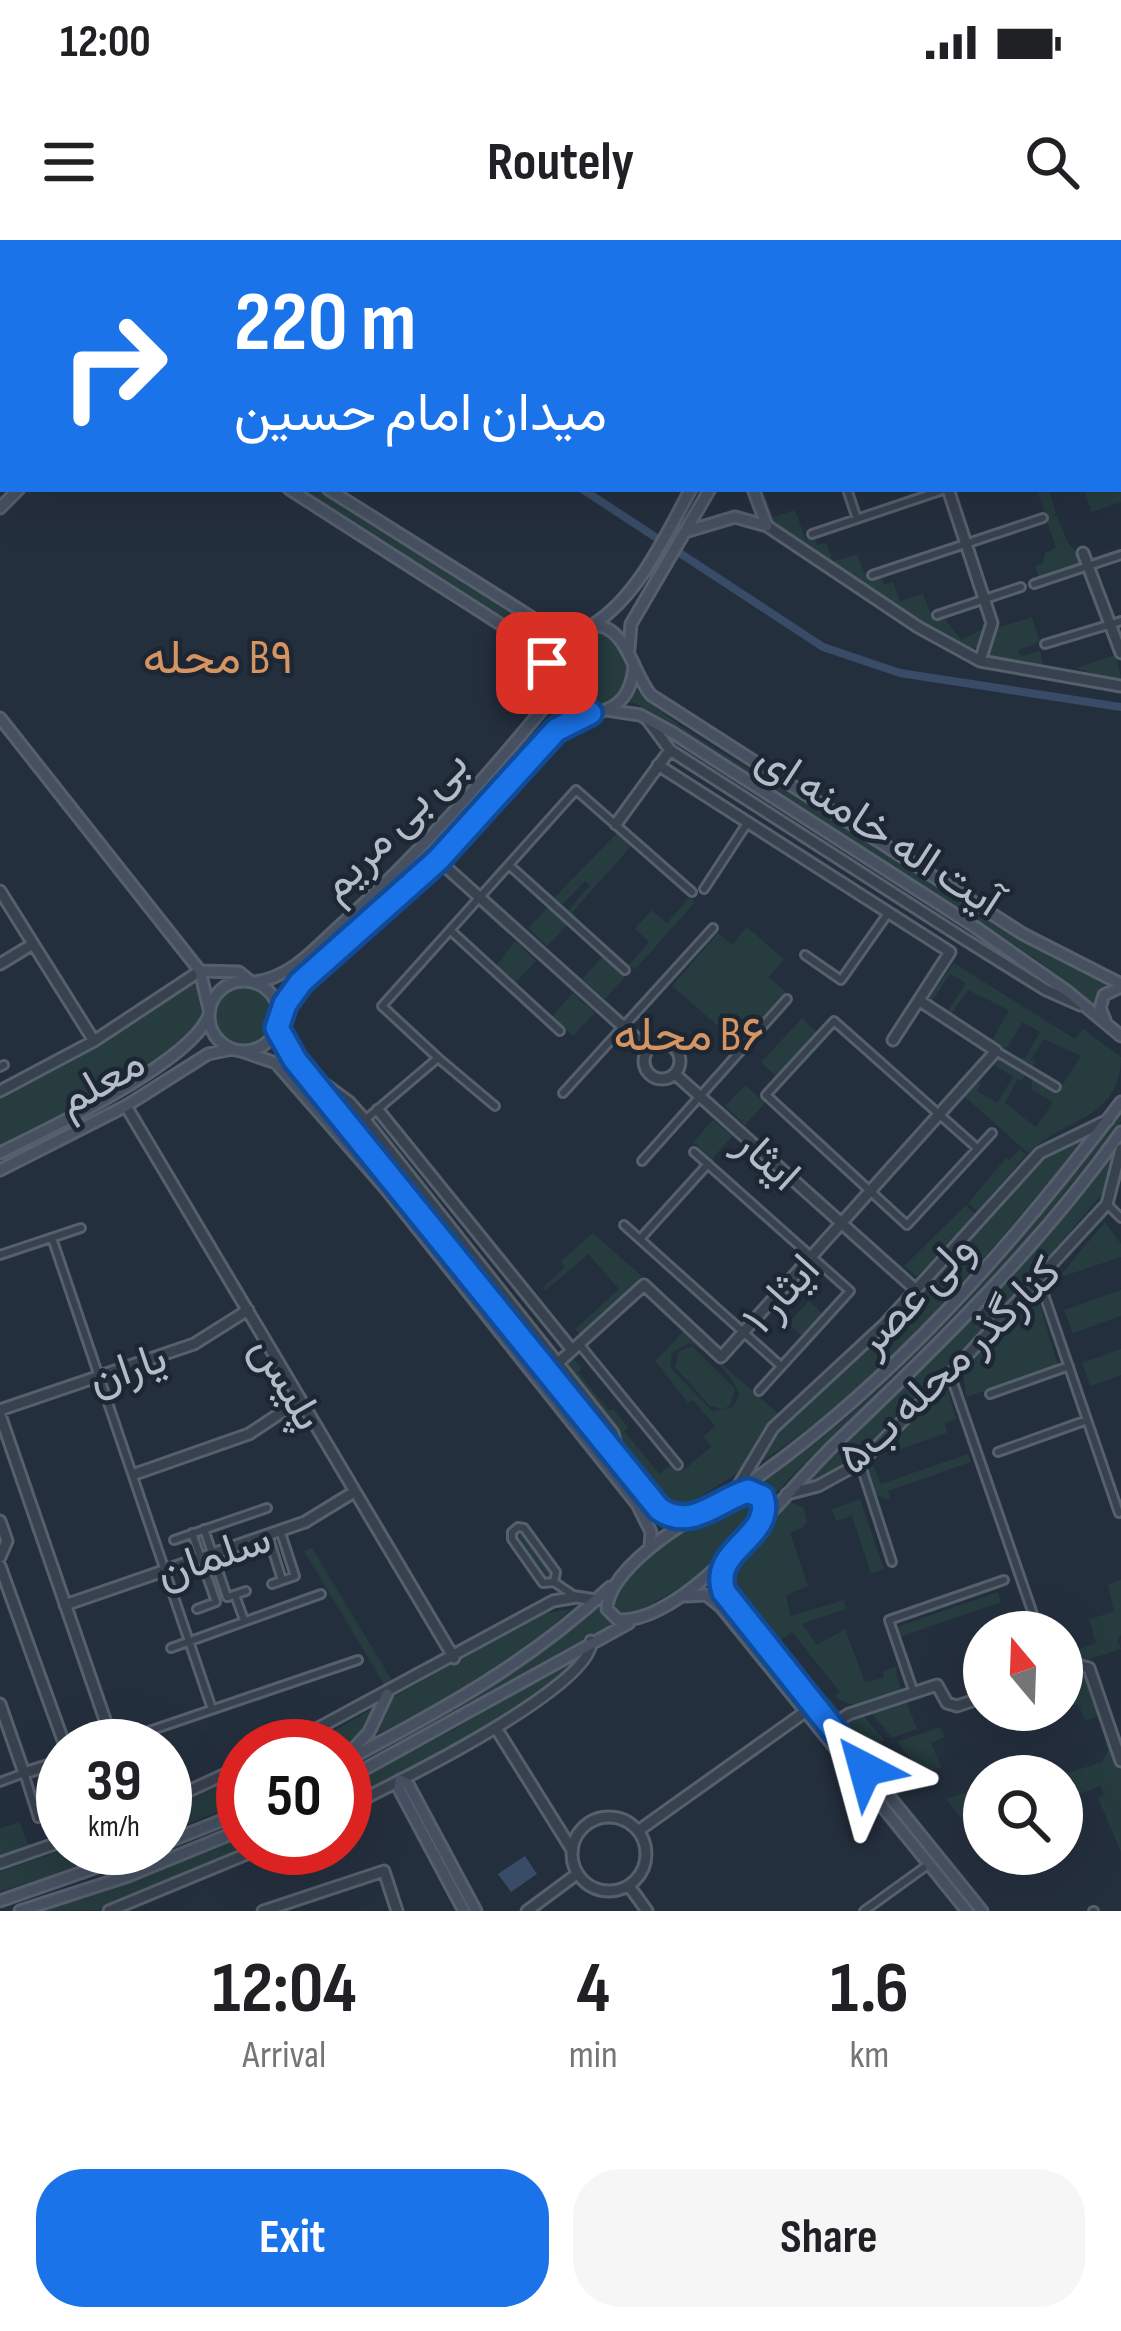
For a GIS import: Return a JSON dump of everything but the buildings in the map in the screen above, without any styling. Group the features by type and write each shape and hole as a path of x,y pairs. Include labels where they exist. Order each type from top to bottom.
{"main road":[{"path":"295,492 522,638 547,663"},
{"path":"333,492 539,622 570,631"},
{"path":"590,713 566,705 550,685 547,663 559,639 614,611 689,492"},
{"path":"237,1050 259,1047 301,982 438,860 556,730 606,710 628,692 634,664 629,649 632,624 708,492"},
{"path":"754,492 767,526"},
{"path":"688,531 735,517 767,526"},
{"path":"593,625 610,630 629,649"},
{"name":"آیت اله خامنه ای","path":"634,664 640,682 676,711 1023,934 1121,986"},
{"name":"بی بی مریم","path":"252,982 290,971 454,816 546,705 550,685"},
{"name":"آیت اله خامنه ای","path":"606,710 647,718 975,927 1121,1036"},
{"path":"0,718 200,971 218,1039 268,1058 282,1070 620,1463 669,1516 693,1518"},
{"path":"200,971 238,972 270,992 298,1064 637,1504 651,1532 649,1551"},
{"path":"290,971 301,982"},
{"path":"209,1012 213,999 229,984 252,982"},
{"path":"1107,1025 1101,1002 1121,986"},
{"name":"معلم","path":"0,1153 95,1104 170,1057 198,1036 209,1012"},
{"name":"معلم","path":"0,1169 126,1106 208,1054 237,1050"},
{"path":"170,1057 178,1060 180,1072"},
{"path":"282,1070 298,1064"},
{"name":"ولی عصر","path":"618,1579 693,1518 821,1430 902,1357 1017,1234 1121,1102"},
{"name":"ولی عصر","path":"638,1619 724,1561 946,1340 1049,1226 1121,1132"},
{"path":"729,1496 748,1491 762,1497 765,1510 758,1527"},
{"path":"651,1532 665,1527 669,1516"},
{"path":"724,1561 720,1572 724,1592 967,1911"},
{"path":"372,1746 461,1700 517,1664 618,1579"},
{"path":"618,1579 608,1610 618,1620 638,1619"},
{"path":"712,1598 717,1589 724,1592"},
{"path":"674,1599 694,1594 712,1598 805,1712 982,1911"},
{"path":"372,1765 638,1619"},
{"path":"372,1726 387,1694"},
{"path":"464,1911 399,1789 400,1780 408,1784 476,1911"},
{"path":"0,1901 75,1875"},
{"path":"20,1911 127,1875"}],"street":[{"path":"848,492 856,519"},
{"path":"812,534 938,492"},
{"path":"948,492 992,623 980,661"},
{"path":"872,575 1043,518"},
{"path":"767,526 918,627 980,661 1121,686"},
{"path":"1083,553 1116,622 1121,653"},
{"path":"1034,584 1121,556"},
{"path":"937,615 1022,587"},
{"path":"1045,644 1116,622"},
{"path":"647,718 670,750 961,938 1046,990 1086,1008"},
{"path":"616,824 670,750"},
{"path":"658,766 950,952"},
{"path":"495,1106 382,1006 576,790 692,892"},
{"path":"704,890 748,822"},
{"path":"438,860 649,1049"},
{"path":"510,866 625,970"},
{"path":"0,891 94,1041"},
{"path":"805,955 842,980 889,912"},
{"path":"562,1094 713,928"},
{"path":"451,931 560,1031"},
{"path":"893,1040 961,938"},
{"path":"0,964 33,944"},
{"path":"0,1091 94,1041 200,971"},
{"path":"642,1161 787,999"},
{"path":"920,1001 1056,1087"},
{"path":"977,1148 834,1021 766,1095 908,1225 992,1132"},
{"path":"664,1043 675,1048 680,1058 675,1074 664,1079 648,1073 644,1059 649,1049 664,1043"},
{"name":"ایثار ۱","path":"557,1363 644,1285 722,1358 996,1051"},
{"path":"365,1120 438,1058"},
{"path":"298,1064 350,1102 365,1120 613,1433 620,1463"},
{"name":"ایثار","path":"675,1074 916,1290"},
{"name":"پلیس","path":"126,1106 454,1658"},
{"path":"378,1109 678,1465"},
{"path":"729,1496 772,1428 916,1290 1040,1153 1108,1120"},
{"name":"کنارگذر محله ب۵","path":"787,1494 818,1486 860,1463 950,1374 1107,1204 1121,1149"},
{"path":"694,1151 850,1291 759,1391"},
{"path":"640,1239 708,1164"},
{"path":"1107,1204 1121,1218"},
{"path":"624,1225 781,1366"},
{"path":"0,1256 80,1228"},
{"path":"52,1238 212,1709"},
{"path":"1040,1280 1119,1513"},
{"name":"یاران","path":"0,1412 194,1344 248,1310"},
{"path":"990,1394 1069,1366"},
{"path":"950,1374 1032,1611"},
{"path":"135,1474 249,1434 300,1400"},
{"path":"0,1412 102,1719"},
{"path":"998,1452 1087,1420"},
{"path":"860,1463 892,1562"},
{"name":"سلمان","path":"65,1605 305,1522 354,1492"},
{"path":"174,1540 266,1508"},
{"path":"0,1521 7,1541 0,1562 55,1719"},
{"path":"553,1601 557,1585 556,1572 524,1528 518,1527 512,1539 543,1583 557,1585 576,1597"},
{"path":"204,1529 216,1602"},
{"path":"272,1584 295,1576 280,1530"},
{"path":"192,1533 244,1621"},
{"path":"268,1535 283,1580"},
{"path":"914,1690 889,1620 1004,1580"},
{"path":"197,1609 246,1591"},
{"path":"171,1648 321,1594"},
{"path":"338,1719 553,1601 596,1600"},
{"path":"372,1794 496,1728 578,1671 592,1651 591,1642"},
{"path":"184,1719 358,1660"},
{"path":"1083,1666 1089,1668 1121,1761"},
{"path":"830,1726 849,1714 937,1685 946,1703 963,1704"},
{"path":"0,1704 36,1812"},
{"path":"638,1831 805,1712"},
{"path":"496,1728 572,1850 585,1883 607,1891 628,1886 638,1877 646,1854 638,1831 628,1822 604,1817 583,1828 572,1850"},
{"path":"0,1782 36,1769"},
{"path":"0,1864 36,1851"},
{"path":"864,1911 929,1864"},
{"path":"115,1910 216,1867"},
{"path":"263,1911 384,1871 397,1911"},
{"path":"526,1911 578,1874"},
{"path":"628,1886 646,1911"}],"green space":[{"path":"304,492 320,492 547,636 541,646"},
{"path":"756,492 764,492 773,517 795,510 806,540 813,537 817,545 826,543 833,561 857,555 868,581 881,577 884,584 893,582 900,601 923,594 933,619 943,617 961,640 985,628 980,646 967,651 952,643 769,526"},
{"path":"1050,492 1056,514 1051,517 1057,515 1068,543 1085,562 1039,579 1035,566 1056,548 1038,494"},
{"path":"1085,492 1121,492 1121,502 1091,512"},
{"path":"1032,617 1040,642 1018,650 1021,656 1040,651 1044,668 989,658 994,629"},
{"path":"590,632 616,643 627,669 616,695 590,706 564,695 553,669 564,643"},
{"path":"1116,655 1121,677 1115,681 1076,668"},
{"path":"637,690 705,742 1005,930 1111,985 1099,993 1096,1008 1039,961 628,702"},
{"path":"619,831 633,844 571,914 568,911 590,885 585,881 562,905 554,898"},
{"path":"689,897 695,902 635,970 629,965 649,942 635,929 651,910 667,923"},
{"path":"549,906 568,924 547,946 528,928"},
{"path":"747,927 784,959 769,977 786,992 740,1045 672,986 718,933 732,945"},
{"path":"515,941 536,961 514,984 496,966"},
{"path":"603,956 626,976 605,999 582,979"},
{"path":"954,963 1075,1039 1083,1029 1121,1057 1118,1078 1101,1106 1028,1153 964,1096 978,1082 977,1091 997,1103 1013,1077 994,1065 1001,1057 1025,1075 1005,1103 1036,1127 1053,1102 1032,1090 1032,1079 1058,1092 1081,1056 1044,1039 1031,1059 1036,1062 1033,1066 1018,1058 1025,1058 1040,1032 1023,1022 1006,1049 992,1040 1009,1010 968,990 951,1014 947,1012 966,983 950,974 932,1001 929,998"},
{"path":"190,984 197,985 202,998 200,1029 96,1098 0,1145 0,1096 114,1035"},
{"path":"245,987 265,996 274,1016 265,1036 245,1045 225,1036 216,1016 225,996"},
{"path":"573,993 595,1013 573,1036 551,1017"},
{"path":"802,1018 818,1033 777,1077 761,1062"},
{"path":"745,1085 765,1103 745,1125 725,1106"},
{"path":"1121,1111 1121,1121 983,1288 767,1503 754,1485 805,1452 904,1365 998,1262"},
{"path":"713,1120 732,1136 712,1159 693,1142"},
{"path":"1091,1132 975,1268 894,1353 804,1431 755,1466 777,1427 823,1386 1042,1153"},
{"path":"1116,1148 1108,1187 997,1317 921,1396 839,1470 796,1488 946,1344 1033,1250"},
{"path":"1020,1149 1026,1155 977,1211 968,1203 1006,1158"},
{"path":"966,1205 975,1214 917,1277 904,1266"},
{"path":"1105,1222 1121,1244 1121,1257 1058,1278"},
{"path":"593,1233 646,1280 582,1337 575,1329 619,1289 588,1254 545,1291 543,1287 565,1267 561,1261"},
{"path":"1121,1290 1121,1316 1073,1333 1064,1310"},
{"path":"1036,1291 1058,1366 966,1397 963,1370"},
{"path":"809,1301 823,1314 802,1336 788,1323"},
{"path":"684,1331 779,1414 742,1470 683,1511 673,1512 653,1495 613,1425 567,1362 572,1357 582,1368 578,1372 628,1427 624,1431 659,1474 673,1463 681,1472 711,1447 704,1437 715,1426 693,1400 688,1403 655,1361","holes":["689,1343 704,1351 732,1380 739,1395 733,1407 712,1411 670,1367 672,1353"]},
{"path":"692,1346 735,1389 724,1409 710,1406 675,1367 679,1351"},
{"path":"1121,1349 1121,1375 1090,1386 1082,1363"},
{"path":"947,1387 956,1419 945,1423 947,1433 871,1459"},
{"path":"968,1454 971,1462 888,1491 890,1498 885,1499 876,1495 865,1465 872,1463 881,1484"},
{"path":"751,1495 760,1512 740,1540 676,1590 620,1615 611,1602 652,1554 715,1509"},
{"path":"860,1499 884,1569 871,1574 852,1516 836,1521 832,1509"},
{"path":"790,1502 804,1508 807,1522 790,1533 808,1586 786,1595 790,1616 844,1600 846,1609 802,1624 817,1645 845,1629 865,1682 883,1678 884,1671 895,1667 901,1691 866,1704 842,1701 835,1695 840,1692 792,1632 781,1640 826,1701 830,1699 839,1710 837,1719 829,1717 731,1582 745,1548"},
{"path":"523,1530 552,1570 552,1580 544,1581 513,1536"},
{"path":"312,1548 393,1682 385,1686 304,1551"},
{"path":"1121,1580 1121,1635 1117,1640 1121,1649 1083,1661 1083,1648 1096,1643 1089,1619 1114,1612 1108,1584"},
{"path":"998,1592 1001,1602 963,1611 963,1615 897,1638 894,1628"},
{"path":"601,1604 614,1624 372,1757 372,1752 524,1665"},
{"path":"571,1609 492,1670 405,1720 372,1736 372,1719 355,1719 540,1614"},
{"path":"579,1653 566,1672 511,1716 372,1790 372,1772 455,1729"},
{"path":"1083,1673 1100,1716 1085,1720 1083,1715"},
{"path":"905,1698 917,1729 892,1738 870,1711"},
{"path":"861,1713 885,1741 853,1747 841,1725"},
{"path":"1108,1726 1121,1765 1121,1852 1098,1798 1104,1795 1100,1786 1083,1792 1083,1768 1102,1762 1108,1751 1101,1727"},
{"path":"940,1727 945,1737 931,1743 941,1767 923,1773 897,1742"},
{"path":"216,1788 216,1813 192,1822 192,1798"},
{"path":"963,1793 963,1820 946,1799"},
{"path":"20,1822 29,1848 0,1859 0,1828"},
{"path":"216,1846 216,1862 192,1872 192,1855"},
{"path":"36,1859 36,1875 54,1875 0,1891 0,1872"},
{"path":"140,1875 184,1875 97,1910 44,1911"}],"water":[{"path":"525,1856 537,1874 511,1892 498,1874"}],"waterway":[{"path":"587,492 823,647 900,673 1121,707"}],"district":[{"name":"محله B۹","path":"218,656"},
{"name":"محله B۶","path":"689,1033"}],"route":[{"path":"547,663 556,697 590,713 556,730 438,860 301,982 285,1004 277,1028 295,1060 659,1509 680,1519 693,1518 724,1498 748,1491 762,1497 765,1510 758,1527 724,1561 720,1582 865,1769"}]}
